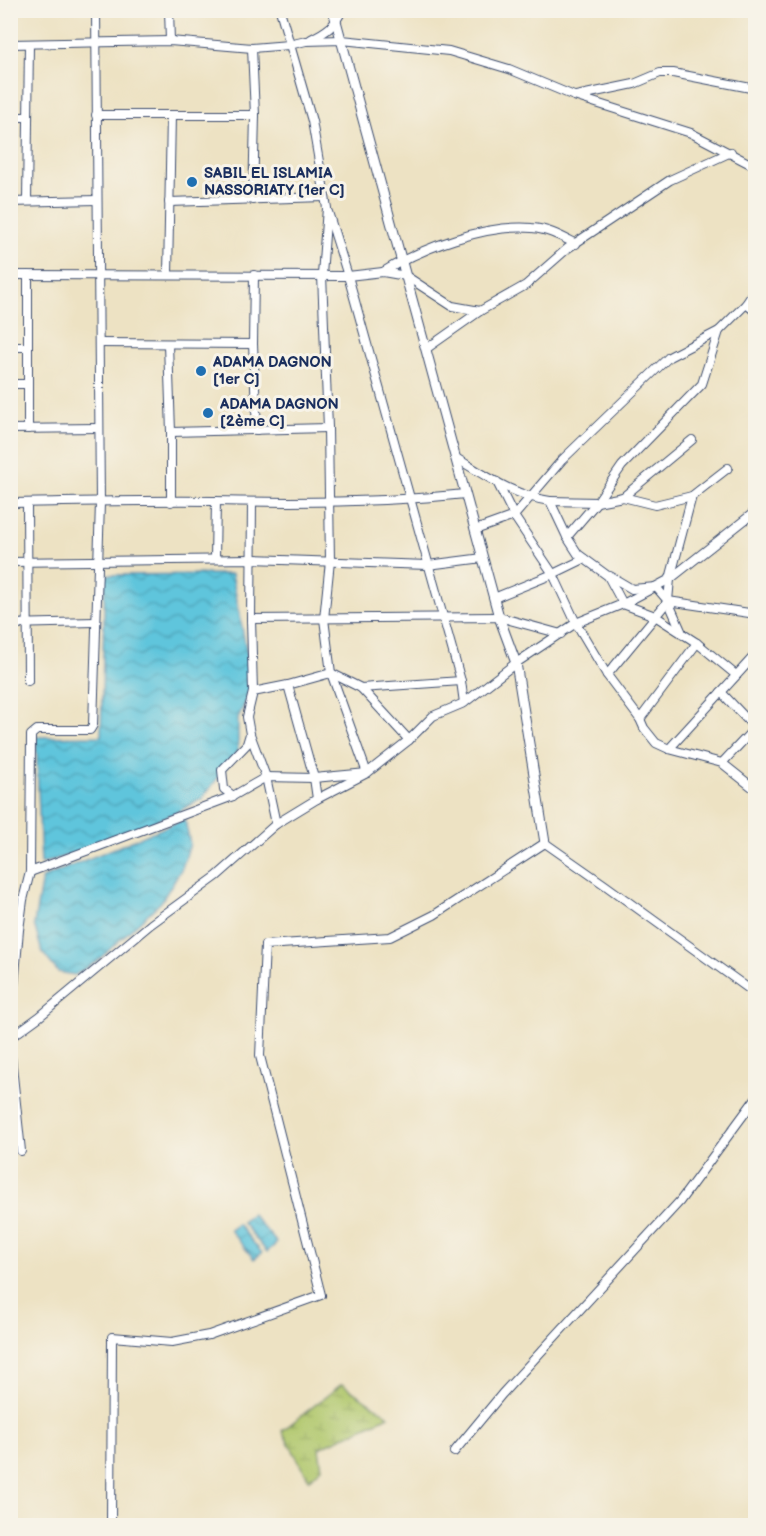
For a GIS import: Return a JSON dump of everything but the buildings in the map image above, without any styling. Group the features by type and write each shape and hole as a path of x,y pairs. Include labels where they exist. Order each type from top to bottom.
{"street":[{"path":"10,1030 19,930 30,872 31,735 37,730 90,730 93,725 96,561 100,503 96,10"},
{"path":"169,10 170,41"},
{"path":"280,10 312,121 324,197 461,681 464,703"},
{"path":"333,10 499,617 516,663 545,843 756,994"},
{"path":"10,44 170,41 252,48 289,45 325,33 337,23 342,10"},
{"path":"306,41 342,40 449,51 509,69 574,96 691,133 756,167"},
{"path":"27,201 29,44"},
{"path":"252,48 255,115 253,200"},
{"path":"574,96 634,84 660,73 673,73 756,89"},
{"path":"96,116 255,115"},
{"path":"168,275 171,116"},
{"path":"10,117 28,117"},
{"path":"426,349 480,311 526,285 576,244 669,180 731,152"},
{"path":"169,202 324,197"},
{"path":"10,202 97,201"},
{"path":"327,208 322,275 330,561 324,619 331,673 367,773"},
{"path":"383,272 402,260 460,237 507,228 534,228 576,244"},
{"path":"10,275 348,276 383,272 406,276 452,306 480,311"},
{"path":"28,275 28,429"},
{"path":"254,275 253,344 257,430"},
{"path":"475,530 514,516 562,460 669,357 719,331 746,304 756,289"},
{"path":"746,304 756,312"},
{"path":"567,537 597,502 622,466 702,384 719,331"},
{"path":"99,343 253,344"},
{"path":"168,344 171,502"},
{"path":"10,348 28,347"},
{"path":"10,384 28,384"},
{"path":"10,429 99,428"},
{"path":"171,432 328,428"},
{"path":"623,497 692,440"},
{"path":"456,458 497,482 531,498 550,501 597,502 623,497 655,506 692,496 728,468"},
{"path":"497,482 514,516 553,574 576,623 607,675 656,743 669,749 722,763 756,790"},
{"path":"10,503 216,501 252,503 410,500 465,494"},
{"path":"607,675 668,601 670,579 692,496"},
{"path":"215,559 216,501"},
{"path":"550,501 567,537 584,559 632,589 656,587"},
{"path":"27,503 28,681"},
{"path":"252,503 253,692 247,717 250,734 266,777 276,824"},
{"path":"10,1038 39,1017 151,924 217,876 276,824 367,773 410,740 433,716 464,703 516,663 576,623 623,604 670,579 756,511"},
{"path":"10,562 252,559 428,565 483,558"},
{"path":"494,598 584,559"},
{"path":"608,576 623,604 655,616 697,643 736,675"},
{"path":"656,587 668,601 683,635"},
{"path":"668,601 756,614"},
{"path":"251,619 499,617 561,634"},
{"path":"10,624 95,622"},
{"path":"640,719 697,643"},
{"path":"669,749 736,675 754,660"},
{"path":"253,692 331,673 362,688 410,740"},
{"path":"362,688 461,681"},
{"path":"288,685 314,778 317,799"},
{"path":"721,692 755,729 722,763"},
{"path":"233,796 224,789 222,770 247,744 250,734"},
{"path":"30,872 233,796 266,777 314,778 367,773"},
{"path":"111,1526 112,1337 172,1342 209,1335 321,1294 260,1056 265,945 390,937 434,915 545,843"},
{"path":"10,1047 21,1151"},
{"path":"454,1452 510,1386 680,1202 756,1098"}],"green space":[{"path":"342,1384 389,1416 319,1448 322,1468 309,1479 282,1431"}],"water":[{"path":"232,574 253,686 238,718 238,751 202,799 177,812 87,849 41,864 36,737 101,736 105,575"},
{"path":"185,819 190,844 182,868 161,902 97,961 75,975 58,972 42,952 34,924 42,878"},
{"path":"252,1214 277,1243 267,1252 242,1222"},
{"path":"238,1224 262,1253 254,1259 230,1230"}],"place":[{"name":"SABIL EL ISLAMIA NASSORIATY [1er C]","path":"192,182"},
{"name":"ADAMA DAGNON [1er C]","path":"201,371"},
{"name":"ADAMA DAGNON [2ème C]","path":"208,413"}]}
